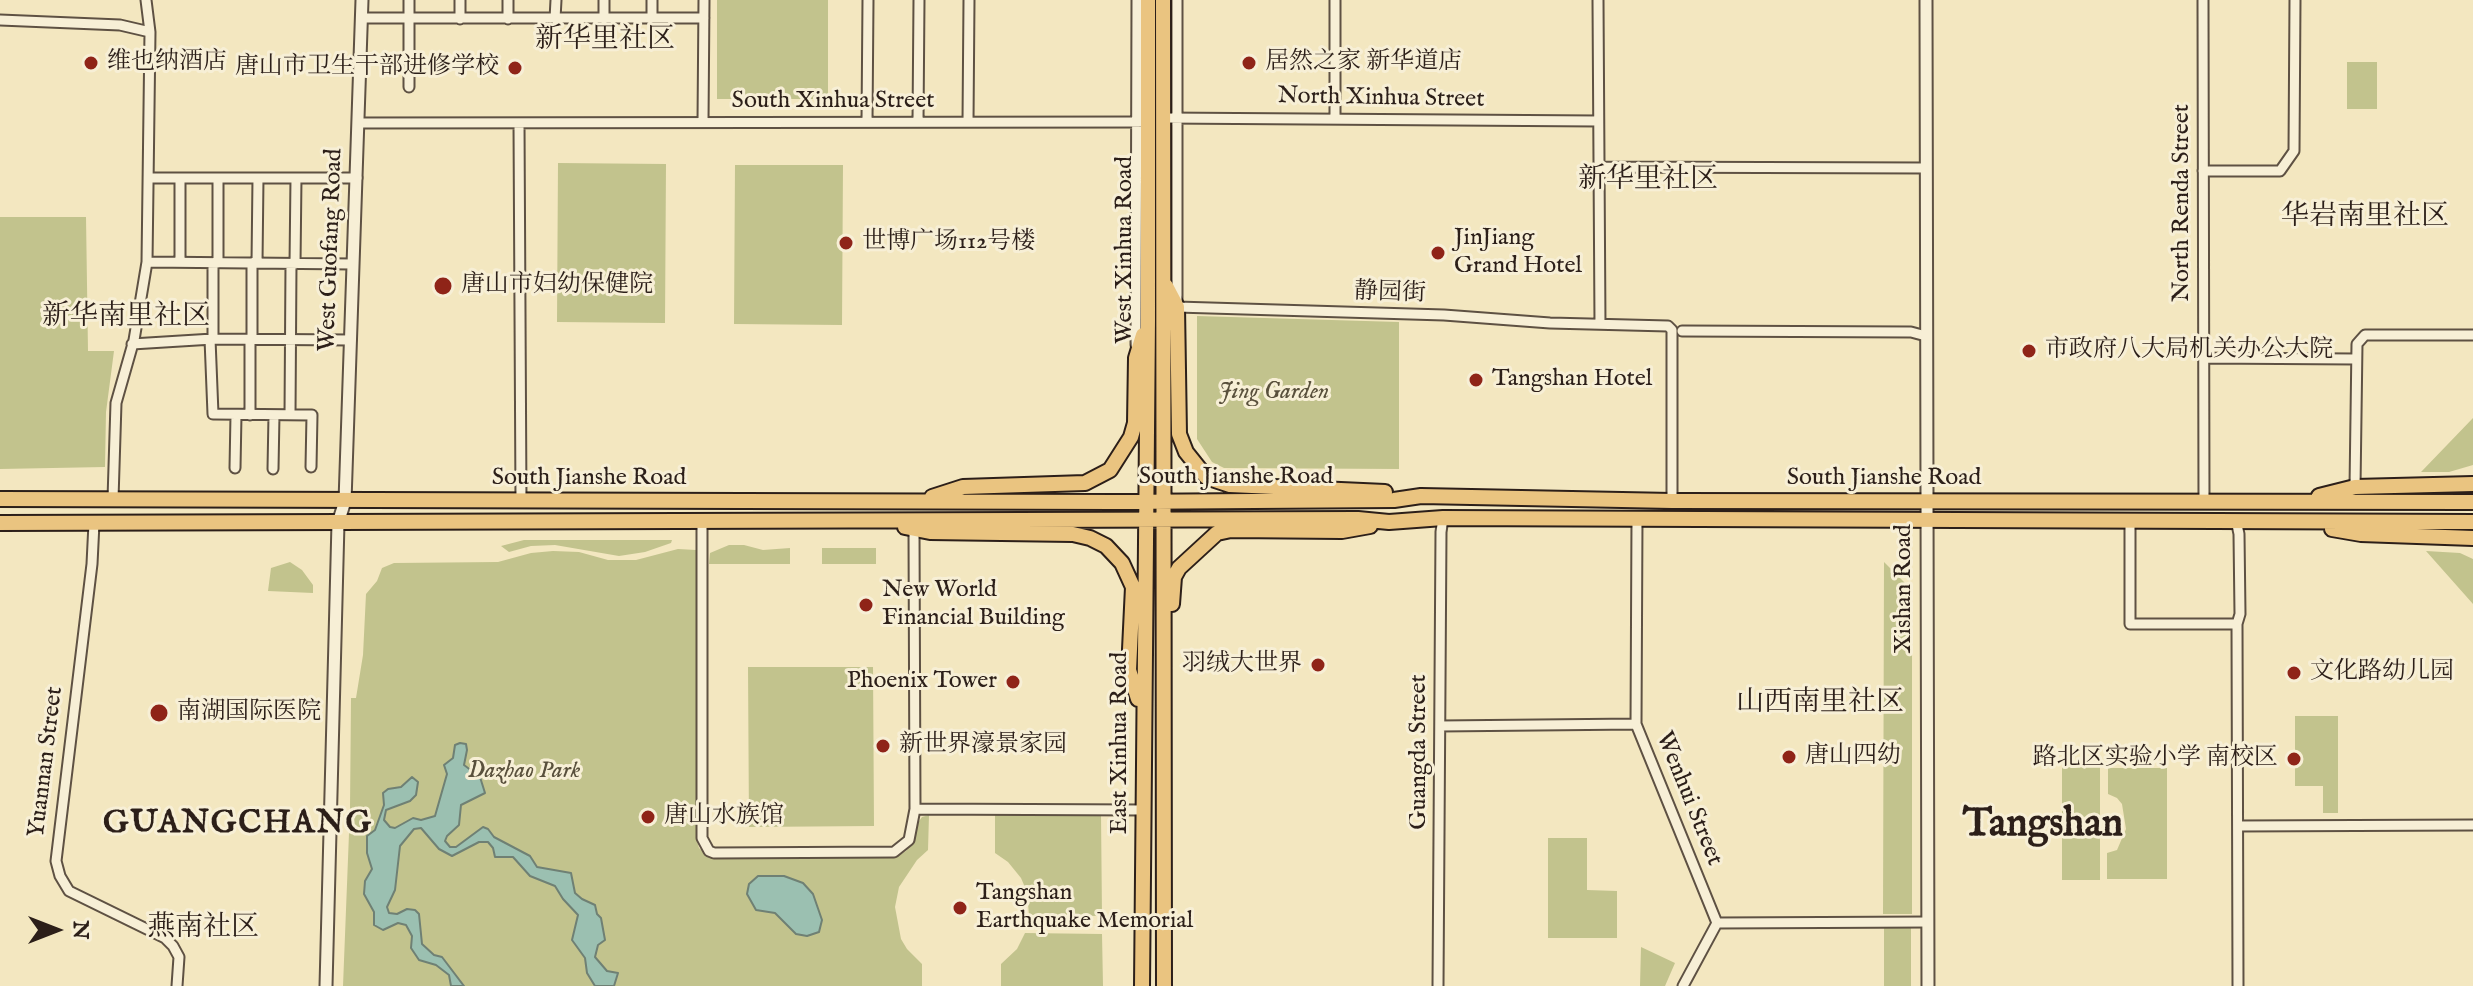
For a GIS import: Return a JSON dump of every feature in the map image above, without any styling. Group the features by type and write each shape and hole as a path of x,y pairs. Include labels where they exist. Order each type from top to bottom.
{"main road":[{"name":"West Xinhua Road","path":"1145,500 1148,320 1142,122 1148,0"},
{"name":"West Xinhua Road","path":"1163,0 1171,118 1164,282 1164,500"},
{"path":"1164,282 1177,307 1179,434 1186,452 1206,477 1230,485 1365,489 1421,496"},
{"path":"916,502 963,487 1085,483 1098,479 1116,464 1131,437 1135,423 1136,358 1148,320"},
{"path":"2298,501 2355,487 2473,484"},
{"name":"South Jianshe Road","path":"0,496 26,499 345,501 1394,500 1421,496 1672,501 2473,502"},
{"name":"East Xinhua Road","path":"1142,986 1145,500"},
{"name":"East Xinhua Road","path":"1164,500 1164,986"},
{"name":"South Jianshe Road","path":"0,523 1358,519 1389,522 1443,518 2473,522"},
{"path":"885,521 914,530 1073,534 1106,546 1122,563 1133,587 1129,670 1143,715"},
{"path":"1163,684 1171,656 1174,577 1207,540 1217,533 1231,530 1342,531 1389,522"},
{"path":"2309,522 2319,527 2361,534 2473,538"}],"street":[{"path":"113,499 116,403 132,344 147,262 150,32 146,0"},
{"name":"West Guofang Road","path":"326,986 338,523 345,501 362,0"},
{"path":"409,0 409,87"},
{"path":"460,0 460,19"},
{"path":"508,0 508,19"},
{"path":"555,19 556,0"},
{"path":"604,0 604,19"},
{"path":"652,0 652,18"},
{"path":"703,122 704,0"},
{"path":"867,122 868,0"},
{"path":"918,122 919,0"},
{"path":"968,122 969,0"},
{"path":"1136,358 1142,122 1137,0"},
{"path":"1177,0 1171,118 1177,307"},
{"path":"1335,0 1335,118"},
{"path":"1598,0 1600,324"},
{"name":"Xishan Road","path":"1926,0 1928,986"},
{"name":"North Renda Street","path":"2203,0 2204,502"},
{"path":"2203,171 2280,171 2294,151 2295,0"},
{"path":"362,18 704,18"},
{"path":"0,20 120,25 150,32"},
{"name":"North Xinhua Street","path":"1171,118 1598,121"},
{"name":"South Xinhua Street","path":"358,123 1142,122"},
{"path":"519,123 521,501"},
{"path":"1599,167 1926,168"},
{"path":"149,178 357,178"},
{"path":"180,178 180,262"},
{"path":"218,178 211,410 216,415 312,415 311,467"},
{"path":"250,415 258,178"},
{"path":"290,415 296,178"},
{"path":"147,262 353,264"},
{"name":"静园街","path":"1177,307 1668,326 1672,330 1672,501"},
{"path":"1682,331 1911,332 1926,336"},
{"path":"2355,487 2357,344 2365,335 2473,335"},
{"path":"132,344 212,339 351,340"},
{"path":"2204,358 2355,359"},
{"path":"235,468 236,415"},
{"path":"273,469 274,415"},
{"name":"Guangda Street","path":"1438,986 1443,518"},
{"name":"Wenhui Street","path":"1637,519 1636,724 1717,923"},
{"path":"2130,520 2130,624 2237,624"},
{"path":"2236,520 2234,614 2237,624 2238,986"},
{"path":"702,521 704,845 714,853 894,852 909,840 915,809 914,530"},
{"name":"Yuannan Street","path":"94,523 92,564 56,861 69,891 165,938 173,946 179,957 177,986"},
{"path":"1440,726 1636,724"},
{"path":"915,809 1143,810"},
{"path":"2238,826 2473,825"},
{"path":"1683,986 1717,923 1928,922"}],"green space":[{"path":"717,0 828,0 828,99 717,99"},
{"path":"2347,62 2377,62 2377,109 2347,109"},
{"path":"558,163 666,164 665,323 557,322"},
{"path":"735,165 843,165 842,325 734,324"},
{"path":"0,217 86,217 88,351 114,351 106,412 105,467 0,469"},
{"name":"Jing Garden","path":"1197,316 1399,322 1399,469 1224,468 1212,462 1197,439"},
{"path":"2473,418 2473,465 2449,472 2421,472"},
{"path":"524,540 672,540 645,552 619,556 555,545 531,546 509,552 501,546"},
{"path":"729,545 763,550 790,548 790,564 709,564 710,553"},
{"path":"822,548 876,548 876,564 822,564"},
{"name":"Dazhao Park","path":"678,549 696,550 699,848 710,857 895,858 914,841 917,824 922,817 929,815 928,850 917,860 899,887 895,907 901,939 922,964 922,986 343,986 351,698 356,698 363,655 366,594 377,581 382,568 394,563 498,562 553,551 579,552 608,560 636,560"},
{"path":"2426,551 2460,553 2473,559 2473,604"},
{"path":"290,562 302,570 313,585 313,593 268,591 271,568"},
{"path":"1884,562 1907,585 1907,624 1912,625 1912,914 1883,914"},
{"path":"748,667 873,667 874,826 749,827"},
{"path":"2295,716 2338,716 2338,813 2323,813 2323,786 2295,786"},
{"path":"2062,767 2100,767 2100,880 2062,880"},
{"path":"2108,768 2167,768 2167,879 2107,879 2107,853 2117,850 2126,829 2122,804 2108,794"},
{"path":"995,814 1101,814 1102,916 1029,915 1027,892 1021,878 1008,862 995,853"},
{"path":"1548,838 1587,838 1587,890 1617,891 1617,938 1548,938"},
{"path":"1884,928 1911,928 1911,986 1884,986"},
{"path":"1025,933 1102,934 1103,986 1001,986 1001,964 1017,949"},
{"path":"1641,947 1675,963 1665,986 1640,986"}],"shaded area":[{"path":"466,744 464,765 480,777 485,793 461,805 459,825 445,841 450,847 456,847 483,827 494,837 530,856 537,867 571,873 575,893 595,905 601,918 605,940 598,945 595,957 607,971 618,973 614,986 595,986 587,973 585,958 572,940 578,915 555,886 530,876 513,857 495,857 488,842 479,842 452,856 439,849 421,828 414,829 400,846 395,890 387,907 389,913 397,914 407,909 419,914 422,944 434,955 442,957 464,986 451,986 449,975 436,965 419,960 411,948 412,936 406,925 398,923 383,930 374,925 374,912 364,894 365,881 372,869 367,853 367,836 375,830 384,805 383,793 401,787 412,777 418,782 416,795 410,801 386,810 384,820 390,827 395,828 413,818 421,820 435,816 447,774 444,765 453,758 455,745"},
{"path":"758,876 784,876 803,883 813,894 822,920 819,932 807,936 796,934 775,913 756,910 747,894 749,884"}],"place":[{"name":"维也纳酒店","path":"91,63"},
{"name":"居然之家 新华道店","path":"1249,63"},
{"name":"唐山市卫生干部进修学校","path":"515,68"},
{"name":"世博广场112号楼","path":"846,243"},
{"name":"JinJiang Grand Hotel","path":"1438,253"},
{"name":"唐山市妇幼保健院","path":"443,286"},
{"name":"市政府八大局机关办公大院","path":"2029,351"},
{"name":"Tangshan Hotel","path":"1476,380"},
{"name":"New World Financial Building","path":"866,605"},
{"name":"羽绒大世界","path":"1318,665"},
{"name":"文化路幼儿园","path":"2294,673"},
{"name":"Phoenix Tower","path":"1013,682"},
{"name":"南湖国际医院","path":"159,713"},
{"name":"新世界濠景家园","path":"883,746"},
{"name":"唐山四幼","path":"1789,757"},
{"name":"路北区实验小学 南校区","path":"2294,759"},
{"name":"唐山水族馆","path":"648,817"},
{"name":"Tangshan Earthquake Memorial","path":"960,908"}],"district":[{"name":"新华里社区","path":"605,41"},
{"name":"新华里社区","path":"1648,181"},
{"name":"华岩南里社区","path":"2365,218"},
{"name":"新华南里社区","path":"126,318"},
{"name":"山西南里社区","path":"1820,704"},
{"name":"GUANGCHANG","path":"238,825"},
{"name":"Tangshan","path":"2043,827"},
{"name":"燕南社区","path":"203,929"}]}
